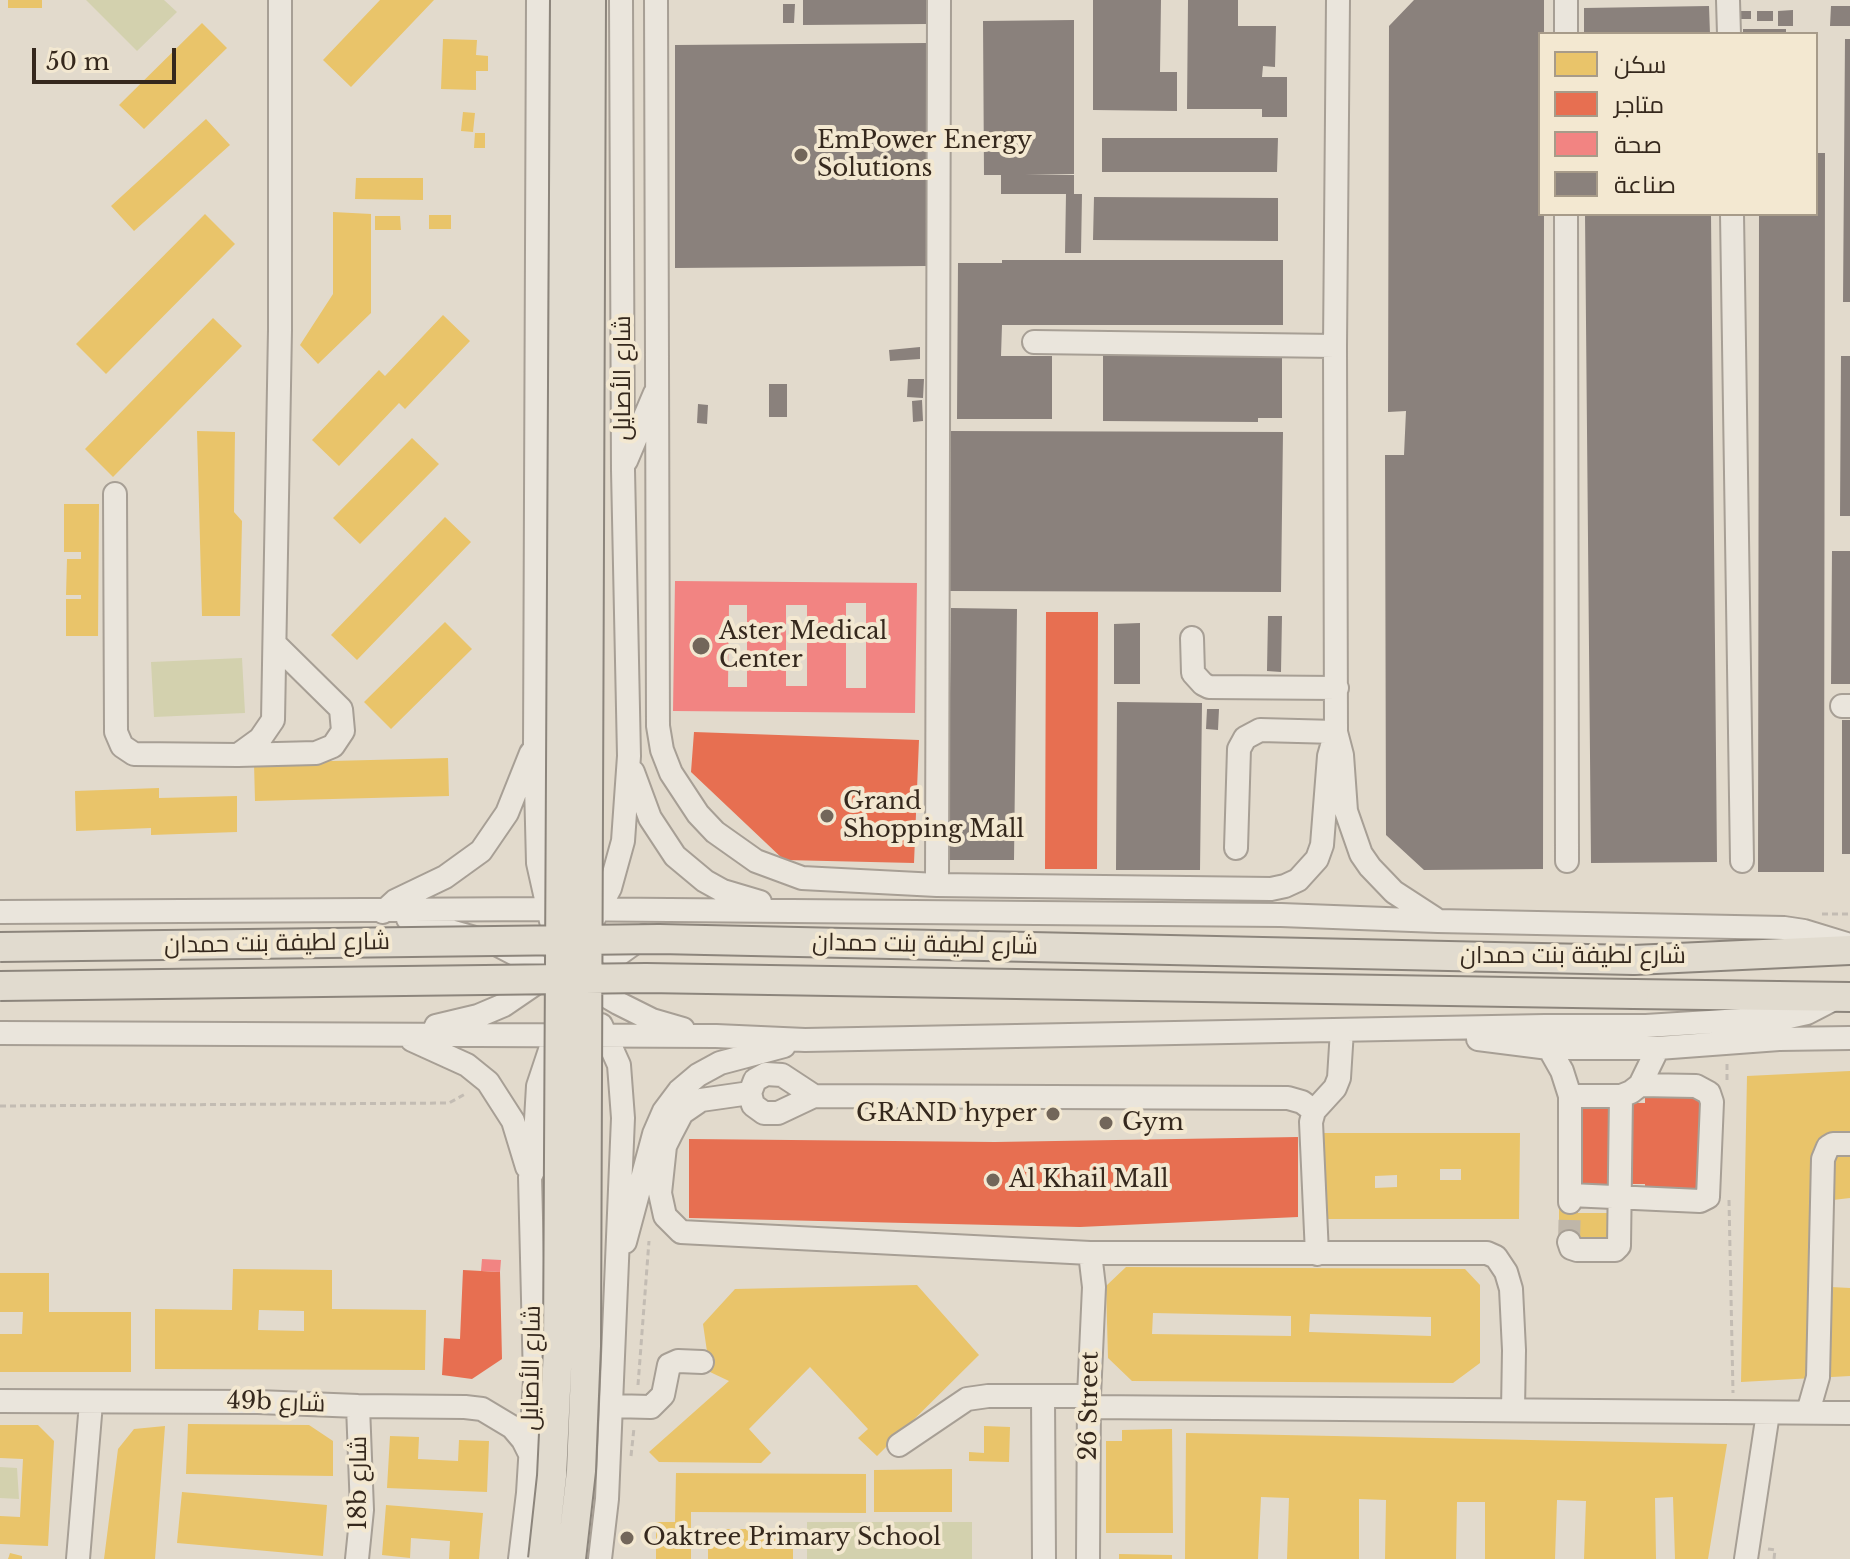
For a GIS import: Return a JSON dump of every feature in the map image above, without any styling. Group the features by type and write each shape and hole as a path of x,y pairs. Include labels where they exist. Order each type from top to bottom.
{"main road":[{"path":"543,1559 552,1476 558,1348 565,0"},
{"path":"571,1559 581,1471 586,1332 591,0"},
{"name":"شارع لطيفة بنت حمدان","path":"0,947 659,939 1634,960 1850,948"},
{"name":"شارع لطيفة بنت حمدان","path":"0,986 646,978 1845,997"}],"street":[{"path":"238,755 260,739 273,720 280,330 280,0"},
{"path":"538,0 535,745 538,863 555,933 608,1036 619,1065 623,1090 607,1499 600,1559"},
{"name":"شارع الأصايل","path":"621,0 623,470 629,756"},
{"path":"656,0 658,726 662,750 677,784 715,832 756,861 802,878 937,885 1271,889 1298,880 1317,859 1322,845 1329,756 1336,732 1338,0"},
{"path":"937,885 939,0"},
{"path":"1566,0 1566,32"},
{"path":"1728,0 1729,32"},
{"path":"1566,216 1567,861"},
{"path":"1732,216 1742,861"},
{"path":"1034,342 1335,346"},
{"path":"623,470 659,384"},
{"path":"115,494 118,739 127,751 134,754 238,755 307,753 333,746 343,731 343,716 336,702 275,644"},
{"path":"1192,638 1193,673 1209,687 1337,688"},
{"path":"273,720 288,739 307,753"},
{"path":"1236,848 1239,749 1245,738 1260,730 1336,732"},
{"path":"1336,732 1342,755 1346,811 1361,854 1394,892 1438,921"},
{"path":"383,912 395,901 445,877 481,851 507,813 535,745"},
{"path":"629,756 650,818 682,862 723,891 793,909"},
{"path":"400,1035 478,1016 504,1005 552,972 568,954 599,910 610,888 623,841 629,756"},
{"path":"1057,887 1089,913"},
{"path":"530,1177 533,1171 538,1086 554,1035 583,989 605,964 643,937 660,930 696,922 772,919 793,909"},
{"path":"0,912 793,909 1281,915 1784,928 1804,931 1850,948"},
{"path":"383,912 496,944 652,1020 716,1036"},
{"name":"شارع لطيفة بنت حمدان","path":"716,1036 805,1040 1646,1026 1771,1020 1807,1013 1845,997"},
{"path":"1435,1029 1449,1036 1549,1048 1658,1048 1850,1038"},
{"path":"1317,1254 1311,1122 1314,1111 1335,1088 1339,1078 1342,1030"},
{"path":"0,1033 716,1036"},
{"path":"400,1035 457,1060 488,1082 513,1121 530,1177"},
{"path":"618,1257 635,1212 654,1134 664,1111 679,1091 698,1075 720,1063 805,1040"},
{"path":"1549,1048 1562,1071 1570,1096 1570,1198 1707,1199 1710,1192 1712,1102 1709,1093 1696,1086 1570,1096"},
{"path":"1569,1242 1575,1250 1617,1249 1630,1091 1658,1048"},
{"path":"814,1096 782,1075 774,1074 760,1076 751,1086 750,1093 758,1110 771,1114 814,1096 1288,1098 1302,1102 1314,1111"},
{"path":"750,1093 701,1100 682,1113 665,1146 660,1193 665,1216 681,1232 1090,1253 1465,1252 1496,1257 1506,1272 1511,1289 1513,1410"},
{"path":"1808,1412 1818,1377 1823,1159 1828,1147 1833,1144 1850,1144"},
{"name":"شارع الأصايل","path":"520,1559 535,1380 530,1177"},
{"name":"26 Street","path":"1088,1559 1089,1401 1094,1287 1090,1253"},
{"path":"611,1406 651,1407 663,1395 669,1365 678,1361 702,1362"},
{"path":"899,1445 967,1399 988,1396 1513,1410 1850,1413"},
{"path":"1043,1396 1044,1559"},
{"name":"49b شارع","path":"0,1401 465,1407 482,1409 512,1427 531,1456"},
{"path":"78,1559 91,1403"},
{"name":"18b شارع","path":"357,1559 362,1510 358,1406"},
{"path":"1746,1559 1768,1413"}],"path":[{"path":"1726,1043 1727,1086"},
{"path":"0,1106 449,1103 488,1082"},
{"path":"1729,1195 1733,1413"}],"shaded area":[{"path":"86,0 164,0 177,12 137,51"},
{"path":"242,658 245,713 154,717 151,662"},
{"path":"0,1467 17,1468 19,1499 0,1498"},
{"path":"807,1522 972,1522 972,1559 807,1559"}],"building: سكن":[{"path":"8,0 42,0 42,8 8,8"},
{"path":"380,0 434,0 351,87 323,60"},
{"path":"202,23 227,48 144,129 119,105"},
{"path":"443,39 477,40 476,55 488,56 488,71 476,71 476,90 441,89"},
{"path":"463,112 475,113 473,132 461,131"},
{"path":"206,119 230,145 134,231 111,206"},
{"path":"475,133 485,133 485,148 474,148"},
{"path":"356,178 423,178 423,200 355,199"},
{"path":"333,212 371,214 371,313 318,364 300,345 333,294"},
{"path":"205,214 235,244 106,374 76,344"},
{"path":"429,215 451,215 451,229 429,229"},
{"path":"375,216 400,216 401,230 375,230"},
{"path":"443,315 470,341 405,409 399,403 339,466 312,440 379,370 385,376"},
{"path":"213,318 242,346 113,477 85,449"},
{"path":"197,431 235,432 234,512 242,521 240,616 202,616"},
{"path":"412,438 439,464 360,544 333,518"},
{"path":"64,504 99,504 98,636 66,636 66,599 81,599 81,595 66,595 67,559 81,559 81,552 64,552"},
{"path":"445,517 471,542 357,660 331,635"},
{"path":"445,622 472,649 391,729 364,702"},
{"path":"448,758 449,796 255,801 254,763"},
{"path":"159,788 159,798 237,796 237,832 151,835 151,828 76,831 75,791"},
{"path":"1850,1071 1850,1198 1833,1200 1831,1287 1850,1288 1850,1376 1741,1382 1747,1076"},
{"path":"1318,1133 1520,1133 1519,1219 1318,1219","holes":["1440,1169 1461,1169 1461,1180 1440,1180","1397,1175 1397,1187 1375,1188 1375,1176"]},
{"path":"1559,1202 1578,1202 1578,1213 1611,1213 1611,1242 1559,1242"},
{"path":"1126,1267 1465,1269 1480,1285 1480,1363 1453,1383 1132,1381 1108,1358 1106,1286","holes":["1153,1313 1291,1316 1291,1336 1152,1334","1310,1314 1431,1317 1431,1336 1309,1332"]},
{"path":"233,1269 332,1270 332,1309 426,1310 425,1370 155,1369 155,1309 232,1310","holes":["259,1310 304,1311 304,1331 258,1330"]},
{"path":"0,1273 49,1273 49,1312 131,1312 131,1372 0,1372 0,1334 22,1334 23,1312 0,1312"},
{"path":"917,1285 979,1355 877,1456 858,1438 868,1429 810,1367 749,1429 771,1453 761,1463 659,1462 649,1452 729,1381 710,1372 703,1324 735,1289"},
{"path":"188,1424 309,1425 333,1441 333,1476 186,1474"},
{"path":"0,1425 38,1425 54,1441 48,1546 0,1544 0,1516 20,1517 23,1459 0,1458"},
{"path":"165,1426 155,1559 104,1559 118,1449 134,1429"},
{"path":"984,1426 1010,1427 1009,1462 969,1461 969,1452 984,1453"},
{"path":"1172,1429 1173,1533 1106,1533 1106,1441 1122,1441 1122,1430"},
{"path":"1186,1433 1727,1444 1708,1559 1675,1559 1673,1497 1655,1498 1656,1559 1584,1559 1586,1501 1557,1500 1555,1559 1485,1559 1485,1502 1457,1502 1456,1559 1385,1559 1386,1500 1359,1499 1359,1559 1287,1559 1289,1498 1261,1497 1258,1559 1185,1559"},
{"path":"390,1436 419,1437 418,1459 458,1461 459,1440 489,1441 487,1492 387,1488"},
{"path":"952,1469 952,1512 874,1512 874,1470"},
{"path":"676,1473 866,1474 866,1513 691,1512 691,1559 656,1559 656,1522 675,1522"},
{"path":"182,1492 327,1505 323,1556 177,1543"},
{"path":"386,1505 483,1513 479,1559 449,1559 450,1541 411,1538 410,1558 382,1555"},
{"path":"708,1529 793,1529 793,1559 708,1559"},
{"path":"10,1553 22,1556 22,1559 8,1559"},
{"path":"1119,1554 1172,1555 1172,1559 1119,1559"}],"building: متاجر":[{"path":"1046,612 1098,612 1097,869 1045,869"},
{"name":"Grand Shopping Mall","path":"694,732 919,740 914,863 784,860 691,772"},
{"path":"1645,1094 1692,1094 1706,1110 1704,1189 1645,1190 1645,1184 1579,1184 1580,1102 1645,1103"},
{"name":"Al Khail Mall","path":"1298,1137 1298,1217 1080,1227 689,1218 689,1139 995,1142"},
{"path":"463,1270 500,1272 502,1359 472,1379 442,1375 444,1338 460,1339"}],"building: صحة":[{"name":"Aster Medical Center","path":"675,581 917,583 915,713 673,711","holes":["846,603 866,603 866,688 846,688","729,605 747,605 747,687 728,687","786,605 807,605 807,686 786,686"]},
{"path":"482,1259 501,1260 500,1272 481,1271"}],"building: صناعة":[{"path":"803,0 928,0 927,24 803,25"},
{"path":"1093,0 1161,0 1160,72 1177,72 1177,111 1093,110"},
{"path":"1188,0 1238,0 1238,26 1276,26 1275,67 1263,66 1262,77 1287,77 1287,117 1262,117 1262,109 1187,109"},
{"path":"1414,0 1544,0 1544,32 1538,32 1538,216 1544,216 1543,869 1424,870 1386,835 1385,455 1404,455 1406,411 1388,412 1389,26"},
{"path":"783,4 795,4 794,23 783,23"},
{"path":"1709,6 1710,32 1584,32 1584,8"},
{"path":"1831,6 1850,6 1850,26 1830,26"},
{"path":"1793,10 1793,26 1778,26 1778,11"},
{"path":"1740,11 1751,11 1751,19 1740,19"},
{"path":"1757,11 1773,11 1773,21 1757,21"},
{"path":"1074,20 1074,174 1025,175 1074,175 1074,194 1082,194 1081,253 1065,253 1066,194 1001,194 1001,175 984,175 983,21"},
{"path":"1743,29 1786,29 1786,32 1743,32"},
{"path":"1845,39 1850,39 1850,302 1843,302"},
{"name":"EmPower Energy Solutions","path":"926,43 926,266 675,268 675,45"},
{"path":"1102,138 1278,138 1277,172 1102,172"},
{"path":"1818,153 1825,153 1824,872 1758,872 1759,216 1818,216"},
{"path":"1094,197 1278,198 1278,241 1093,240"},
{"path":"1585,216 1711,216 1717,862 1591,863"},
{"path":"1002,260 1283,260 1283,325 1002,325 1001,356 1052,356 1052,419 957,419 958,263 1002,263"},
{"path":"920,347 920,359 890,361 889,350"},
{"path":"1282,354 1282,418 1258,418 1258,422 1103,421 1103,355"},
{"path":"1841,356 1850,356 1850,516 1840,516"},
{"path":"908,379 924,379 923,398 907,397"},
{"path":"769,384 787,384 787,417 769,417"},
{"path":"922,400 923,421 913,422 912,401"},
{"path":"698,404 708,405 707,424 697,423"},
{"path":"951,431 1283,432 1281,592 949,591"},
{"path":"1832,551 1850,551 1850,684 1831,684"},
{"path":"951,608 1017,609 1014,860 948,860"},
{"path":"1268,616 1282,616 1281,672 1267,671"},
{"path":"1140,623 1140,684 1114,684 1114,624"},
{"path":"1117,702 1202,703 1200,870 1116,870"},
{"path":"1207,709 1219,709 1218,730 1206,729"},
{"path":"1842,720 1850,720 1850,854 1842,854"}],"tunnel":[{"path":"1569,1242 1570,1202"}],"place":[{"name":"EmPower Energy Solutions","path":"801,155"},
{"name":"Aster Medical Center","path":"701,646"},
{"name":"Grand Shopping Mall","path":"827,816"},
{"name":"GRAND hyper","path":"1053,1114"},
{"name":"Gym","path":"1106,1123"},
{"name":"Al Khail Mall","path":"993,1180"},
{"name":"Oaktree Primary School","path":"627,1538"}]}
